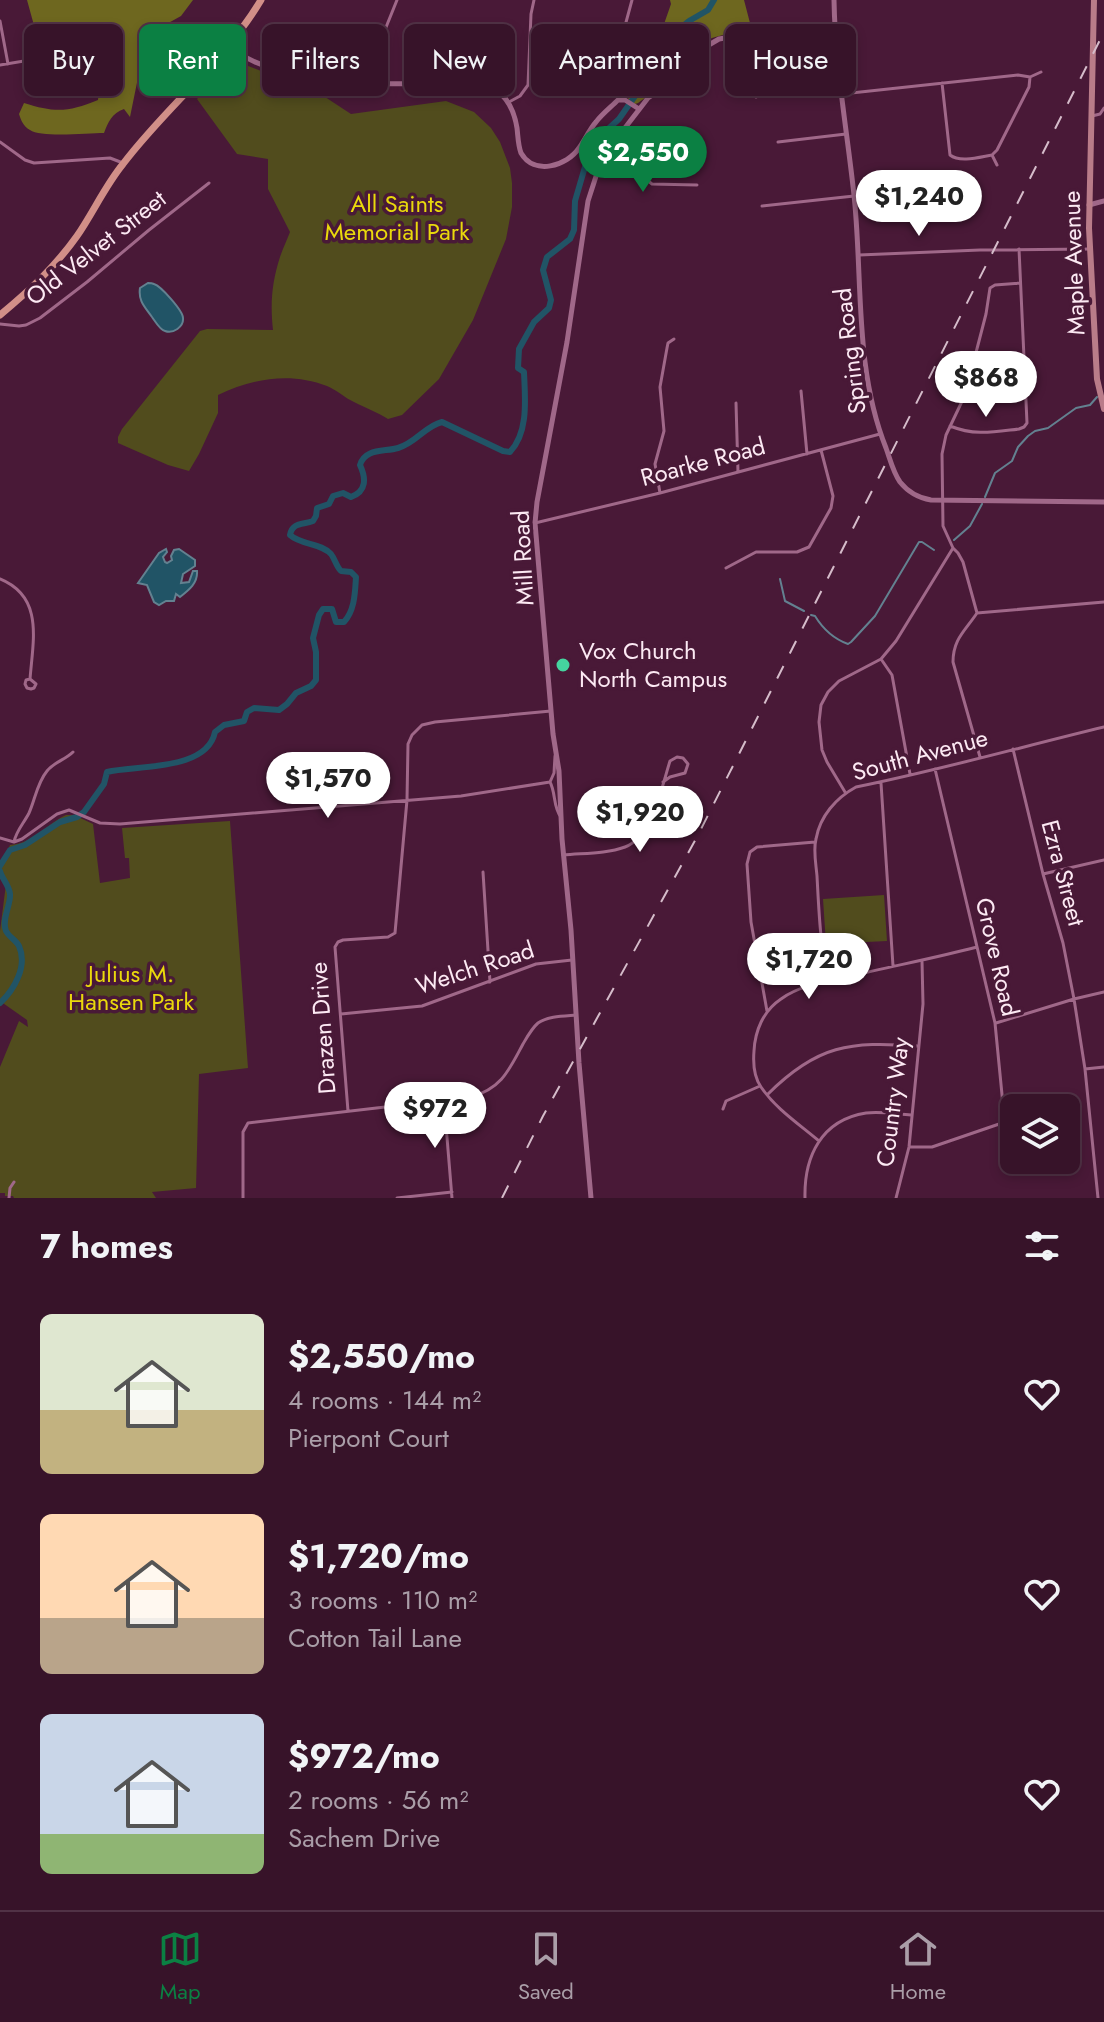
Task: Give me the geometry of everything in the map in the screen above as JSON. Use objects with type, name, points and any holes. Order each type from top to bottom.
[{"type":"main road","points":[[246,24],[261,0]]},
{"type":"main road","name":"Maple Avenue","points":[[1094,0],[1090,249],[1097,379],[1104,409]]},
{"type":"main road","points":[[0,315],[63,255],[123,163],[184,96]]},
{"type":"street","points":[[388,25],[397,0]]},
{"type":"street","points":[[509,102],[520,96],[528,85],[534,0]]},
{"type":"street","points":[[388,83],[475,82],[492,87],[509,102],[515,116],[522,155],[536,165],[551,166],[565,162],[572,157],[598,119],[620,99],[615,63],[632,0]]},
{"type":"street","name":"Spring Road","points":[[834,0],[835,24]]},
{"type":"street","points":[[0,21],[8,64]]},
{"type":"street","name":"Mill Road","points":[[591,1198],[559,771],[535,523],[537,502],[567,342],[588,201],[600,164],[633,106],[674,81],[707,46],[725,38]]},
{"type":"street","points":[[65,56],[71,62],[71,69],[64,75],[58,74],[52,67],[52,60],[65,56]]},
{"type":"street","points":[[0,65],[24,61]]},
{"type":"street","points":[[856,92],[1018,75],[1030,77],[1041,72]]},
{"type":"street","points":[[942,83],[950,155],[960,159],[992,155],[997,150],[1029,87],[1030,77]]},
{"type":"street","name":"Spring Road","points":[[842,96],[859,255],[863,345],[880,434],[898,478],[910,492],[925,499],[1104,502]]},
{"type":"street","points":[[620,99],[633,106]]},
{"type":"street","points":[[1092,116],[1100,114],[1104,108]]},
{"type":"street","points":[[778,142],[846,134]]},
{"type":"street","points":[[0,142],[34,163],[110,158],[123,163]]},
{"type":"street","points":[[611,146],[634,164],[652,184],[697,185]]},
{"type":"street","points":[[992,155],[997,165]]},
{"type":"street","name":"Old Velvet Street","points":[[0,324],[19,326],[40,318],[209,183]]},
{"type":"street","points":[[762,206],[854,196]]},
{"type":"street","points":[[1089,205],[1104,201]]},
{"type":"street","points":[[950,426],[976,433],[1026,426],[1019,249]]},
{"type":"street","points":[[859,255],[1090,249]]},
{"type":"street","points":[[977,613],[963,562],[943,526],[943,446],[965,395],[991,286],[1020,283]]},
{"type":"street","points":[[660,493],[655,464],[664,431],[660,387],[668,343],[674,339]]},
{"type":"street","points":[[801,391],[807,454]]},
{"type":"street","points":[[736,403],[738,472]]},
{"type":"street","name":"Roarke Road","points":[[535,523],[880,434]]},
{"type":"street","points":[[726,568],[756,552],[797,552],[809,547],[831,508],[833,496],[821,450]]},
{"type":"street","points":[[845,793],[822,750],[821,705],[839,681],[881,659],[896,641],[953,548]]},
{"type":"street","points":[[0,579],[17,588],[30,609],[33,619],[30,679]]},
{"type":"street","points":[[981,758],[953,662],[956,640],[977,613],[1104,602]]},
{"type":"street","points":[[881,659],[892,675],[910,774]]},
{"type":"street","points":[[407,800],[408,744],[422,725],[551,711]]},
{"type":"street","name":"South Avenue","points":[[829,981],[822,949],[815,842],[829,809],[845,793],[856,787],[1104,727]]},
{"type":"street","name":"Ezra Street","points":[[1013,749],[1063,943],[1074,999],[1085,1069],[1098,1198]]},
{"type":"street","points":[[14,842],[42,777],[48,768],[73,752]]},
{"type":"street","points":[[556,752],[550,782],[557,813],[561,817]]},
{"type":"street","points":[[563,855],[616,850],[635,842],[648,825],[670,761],[677,757],[686,761],[685,773],[663,782]]},
{"type":"street","name":"Grove Road","points":[[935,769],[995,1023],[1002,1094]]},
{"type":"street","points":[[0,838],[14,842],[22,839],[57,814],[69,810],[100,823],[120,824],[478,794],[550,782]]},
{"type":"street","points":[[881,782],[893,966]]},
{"type":"street","name":"Drazen Drive","points":[[348,1111],[335,947],[343,940],[388,937],[395,933],[407,800]]},
{"type":"street","points":[[767,1011],[751,922],[747,864],[750,852],[763,845],[815,842]]},
{"type":"street","points":[[1043,874],[1104,860]]},
{"type":"street","points":[[483,872],[490,982]]},
{"type":"street","points":[[819,1141],[776,1105],[760,1086],[755,1074],[755,1035],[767,1011],[794,991],[977,947]]},
{"type":"street","name":"Welch Road","points":[[341,1014],[422,1006],[536,964],[572,960]]},
{"type":"street","name":"Country Way","points":[[896,1198],[909,1147],[923,1004],[922,961]]},
{"type":"street","points":[[995,1023],[1104,992]]},
{"type":"street","points":[[243,1198],[243,1132],[246,1124],[444,1101],[484,1093],[507,1073],[538,1023],[553,1017],[576,1015]]},
{"type":"street","points":[[768,1094],[798,1067],[840,1048],[878,1043],[917,1046]]},
{"type":"street","points":[[1085,1069],[1104,1067]]},
{"type":"street","points":[[723,1109],[726,1101],[760,1086]]},
{"type":"street","points":[[444,1101],[452,1198]]},
{"type":"street","points":[[805,1198],[806,1171],[813,1151],[834,1127],[860,1114],[911,1115]]},
{"type":"street","points":[[909,1147],[932,1147],[1000,1124]]},
{"type":"street","points":[[9,1198],[14,1182]]},
{"type":"street","points":[[397,1198],[452,1192]]},
{"type":"green space","name":"All Saints Memorial Park","points":[[246,65],[262,71],[262,96],[324,96],[351,114],[446,101],[474,112],[491,128],[510,168],[512,207],[506,239],[473,320],[439,379],[402,415],[388,419],[331,388],[313,382],[272,379],[245,384],[218,395],[218,413],[189,471],[118,443],[122,429],[200,331],[273,330],[273,284],[290,232],[268,189],[268,159],[237,154],[197,99],[200,96],[246,96]]},
{"type":"green space","name":"Julius M. Hansen Park","points":[[66,815],[74,815],[93,824],[100,883],[130,878],[122,828],[230,821],[248,1068],[199,1074],[196,1188],[152,1192],[156,1198],[14,1198],[0,1193],[0,1067],[19,1021],[28,1027],[27,1020],[0,1001],[0,931],[6,884],[0,869],[10,845],[32,837]]},
{"type":"green space","points":[[884,895],[887,941],[826,944],[823,899]]},
{"type":"shaded area","points":[[27,0],[193,0],[181,16],[167,24],[139,24],[139,73],[130,117],[124,109],[116,113],[104,133],[44,134],[28,128],[19,114],[24,103],[62,110],[98,100],[98,96],[123,96],[123,24],[34,24]]},
{"type":"shaded area","points":[[670,0],[744,0],[750,24],[725,24],[725,34],[709,40],[709,24],[664,24]]},
{"type":"shaded area","points":[[625,96],[648,96],[638,103]]},
{"type":"water","points":[[148,283],[161,289],[179,310],[183,321],[177,329],[171,332],[163,330],[145,307],[140,288]]},
{"type":"water","points":[[166,549],[163,557],[167,563],[172,560],[174,550],[179,549],[195,560],[195,566],[183,574],[181,583],[189,582],[193,571],[197,571],[197,575],[192,586],[180,597],[176,594],[174,601],[159,605],[154,602],[147,585],[138,583],[159,553]]},
{"type":"waterway","points":[[0,866],[10,850],[25,845],[60,822],[84,812],[104,784],[107,772],[185,760],[199,754],[224,725],[244,721],[247,712],[254,708],[279,710],[296,693],[311,686],[316,680],[313,638],[319,615],[323,609],[332,609],[336,622],[344,622],[355,595],[356,577],[351,572],[341,571],[327,550],[290,535],[296,526],[313,521],[317,508],[329,504],[333,496],[343,493],[351,497],[360,491],[364,479],[360,465],[366,456],[404,446],[442,422],[510,452],[520,435],[524,414],[524,372],[518,368],[519,349],[534,322],[549,308],[551,300],[543,270],[547,257],[570,239],[574,230],[575,201],[596,140],[619,119],[649,76],[672,56],[678,30],[708,10],[714,0]]},
{"type":"waterway","points":[[985,497],[995,473],[1012,461],[1018,447],[1028,436],[1048,428],[1076,408],[1090,405],[1097,397]]},
{"type":"waterway","points":[[954,540],[970,526],[982,504]]},
{"type":"waterway","points":[[811,615],[848,644],[875,616],[919,542],[934,550]]},
{"type":"waterway","points":[[780,579],[785,601],[804,611]]},
{"type":"waterway","points":[[0,871],[10,894],[5,927],[19,946],[22,962],[15,985],[0,1003]]},
{"type":"railway","points":[[502,1198],[543,1116],[697,837],[1104,32]]},
{"type":"place","name":"Vox Church North Campus","points":[[563,665]]}]
